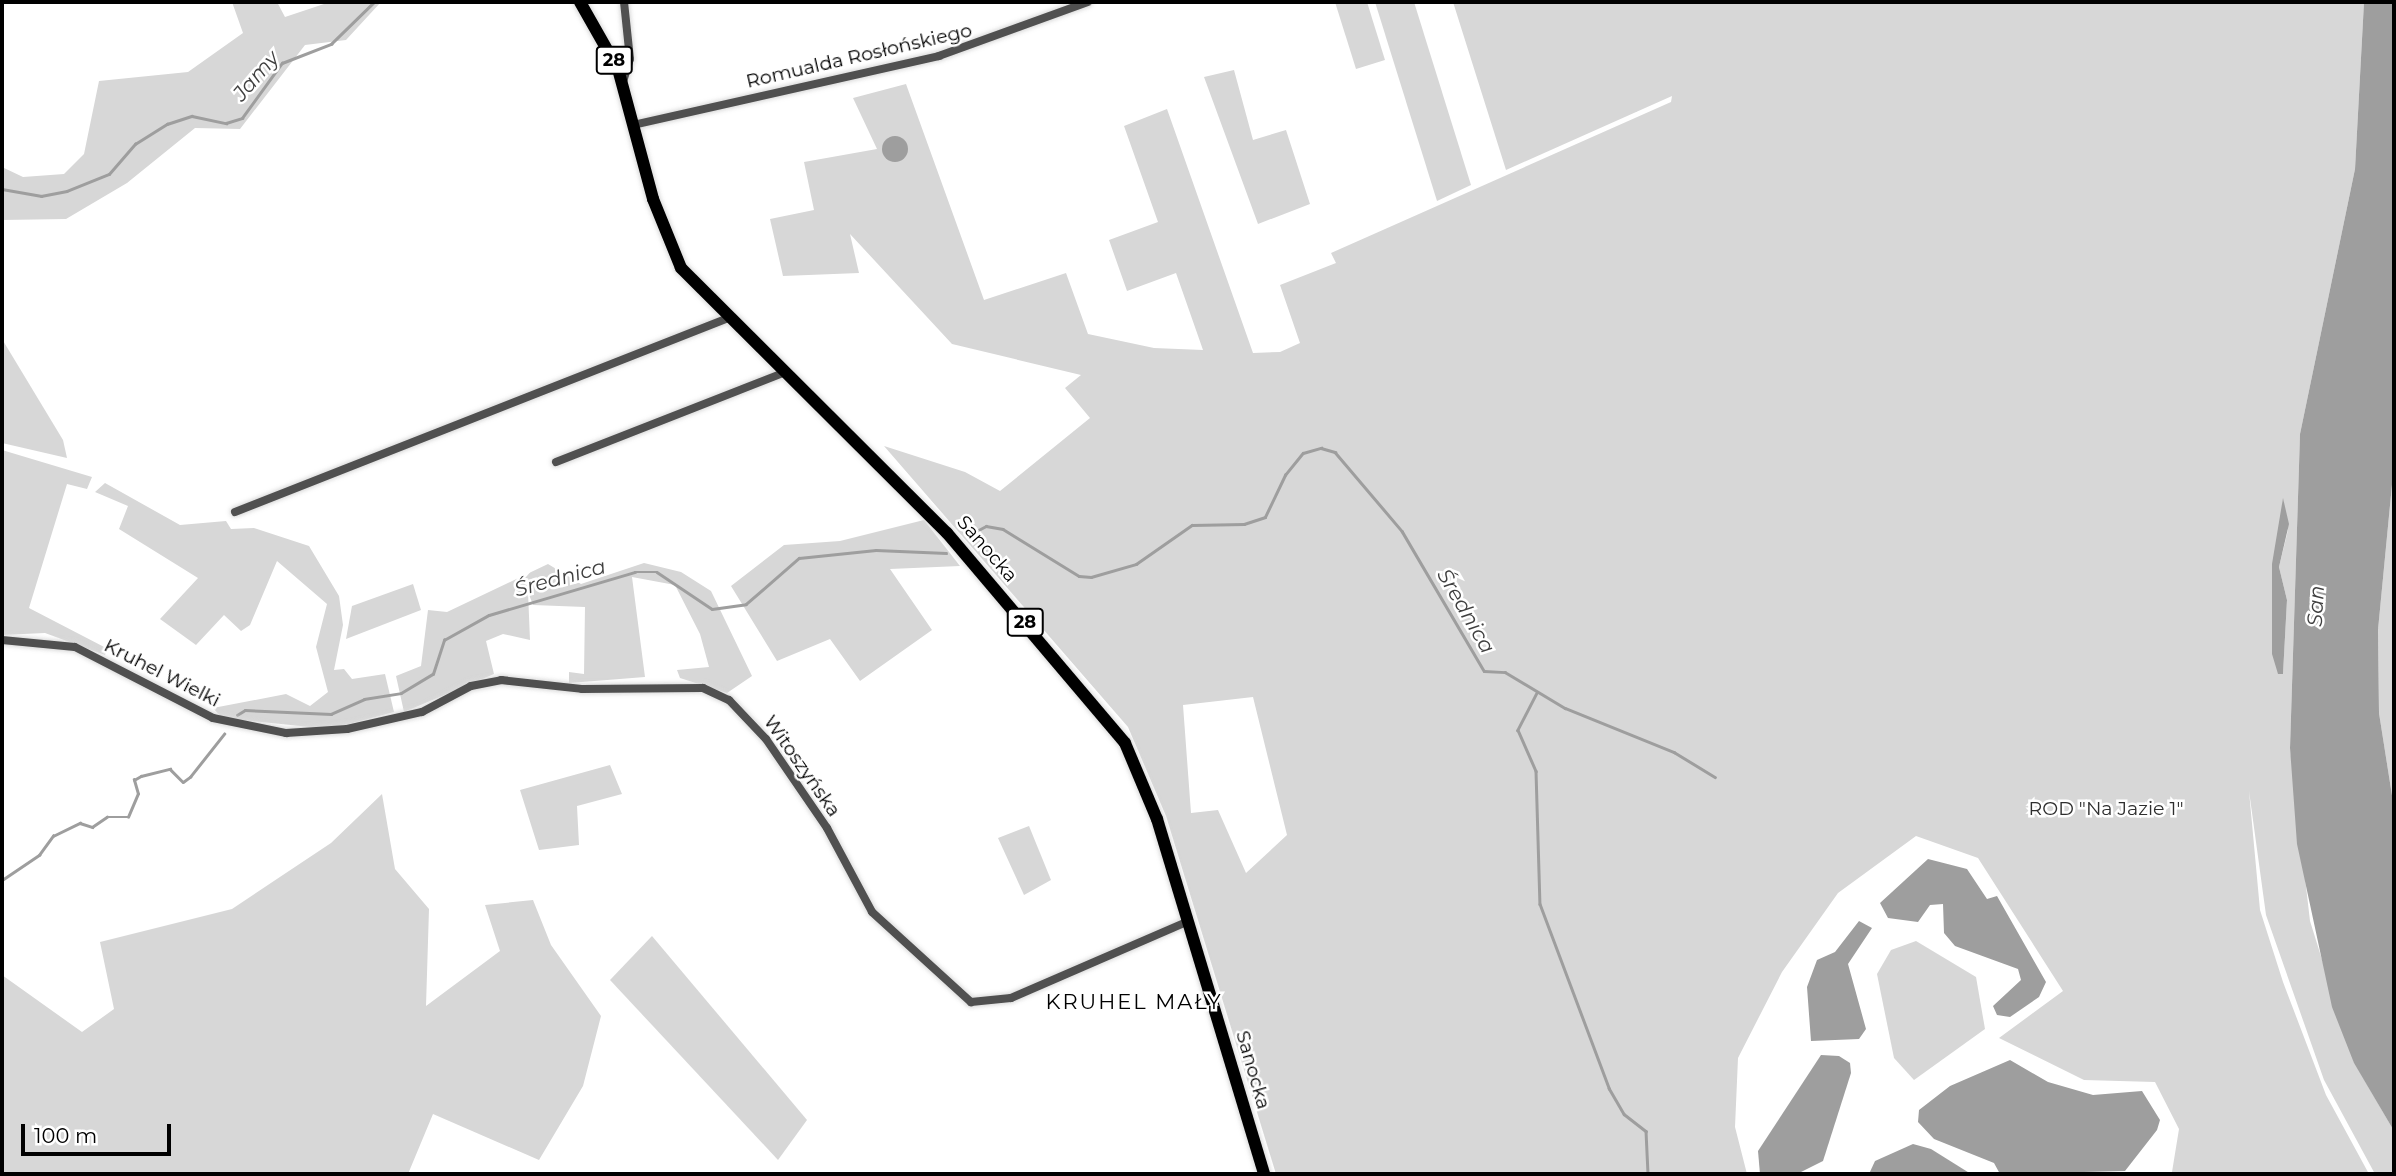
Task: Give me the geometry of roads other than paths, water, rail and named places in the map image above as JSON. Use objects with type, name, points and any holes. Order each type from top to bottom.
[{"type":"main road","name":"28","points":[[580,2],[622,85],[633,125]]},
{"type":"main road","name":"Sanocka","points":[[633,125],[657,212],[681,268],[726,319],[786,372],[947,533],[1116,729],[1148,794],[1189,921],[1264,1174]]},
{"type":"street","points":[[622,85],[630,58],[624,2]]},
{"type":"street","name":"Romualda Rosłońskiego","points":[[633,125],[939,56],[1088,2]]},
{"type":"street","points":[[235,512],[726,319]]},
{"type":"street","points":[[556,462],[786,372]]},
{"type":"street","name":"Kruhel Wielki","points":[[2,640],[75,647],[213,718],[254,729],[309,733]]},
{"type":"street","name":"Witoszyńska","points":[[309,733],[422,712],[471,686],[501,680],[582,689],[699,687],[729,700],[752,721],[821,819],[872,912],[971,1002],[1012,998],[1189,921]]},
{"type":"water","name":"San","points":[[2364,2],[2394,2],[2394,464],[2378,630],[2379,713],[2394,808],[2394,1131],[2354,1063],[2332,1007],[2297,844],[2290,748],[2300,434],[2355,169]]},
{"type":"water","points":[[895,136],[904,140],[908,149],[904,158],[895,162],[886,158],[882,149],[886,140]]},
{"type":"water","points":[[2283,498],[2289,524],[2279,567],[2287,600],[2283,674],[2278,674],[2272,654],[2272,564]]},
{"type":"water","points":[[1928,859],[1967,869],[1987,899],[1997,896],[2046,982],[2039,997],[2010,1017],[1997,1015],[1993,1006],[2021,980],[2018,969],[1955,946],[1944,933],[1943,904],[1930,905],[1918,922],[1888,918],[1880,903]]},
{"type":"water","points":[[1859,921],[1872,928],[1848,964],[1866,1029],[1859,1039],[1811,1041],[1807,987],[1817,960],[1835,952]]},
{"type":"water","points":[[1821,1055],[1839,1056],[1850,1063],[1851,1073],[1823,1161],[1797,1174],[1760,1174],[1758,1151]]},
{"type":"water","points":[[2010,1060],[2048,1082],[2093,1095],[2142,1091],[2160,1120],[2157,1130],[2125,1171],[2000,1174],[1994,1163],[1934,1139],[1918,1122],[1919,1110],[1950,1086]]},
{"type":"water","points":[[1913,1144],[1931,1149],[1971,1174],[1869,1174],[1875,1161]]},
{"type":"waterway","name":"Jamy","points":[[2,189],[41,196],[67,191],[109,174],[135,144],[167,124],[192,116],[226,123],[242,118],[282,63],[331,44],[374,2]]},
{"type":"waterway","name":"Średnica","points":[[971,534],[986,526],[1003,529],[1079,576],[1091,577],[1136,564],[1192,525],[1244,524],[1265,517],[1285,475],[1303,453],[1321,448],[1335,452],[1402,531],[1484,671],[1505,672],[1565,708],[1674,752],[1715,777]]},
{"type":"waterway","name":"Średnica","points":[[237,715],[245,710],[331,714],[364,699],[401,693],[433,674],[444,640],[489,615],[635,572],[657,572],[712,609],[746,604],[799,558],[876,550],[946,553]]},
{"type":"waterway","name":"Średnica","points":[[1537,693],[1518,730],[1536,771],[1540,904],[1609,1088],[1624,1114],[1646,1131],[1648,1174]]},
{"type":"waterway","name":"Średnica","points":[[2,880],[39,855],[53,836],[80,823],[92,827],[107,817],[128,817],[138,794],[134,780],[141,776],[170,769],[183,782],[224,734]]},
{"type":"district","name":"KRUHEL MAŁY","points":[[1134,1002]]},
{"type":"park label","name":"ROD \"Na Jazie 1\"","points":[[2106,809]]}]
